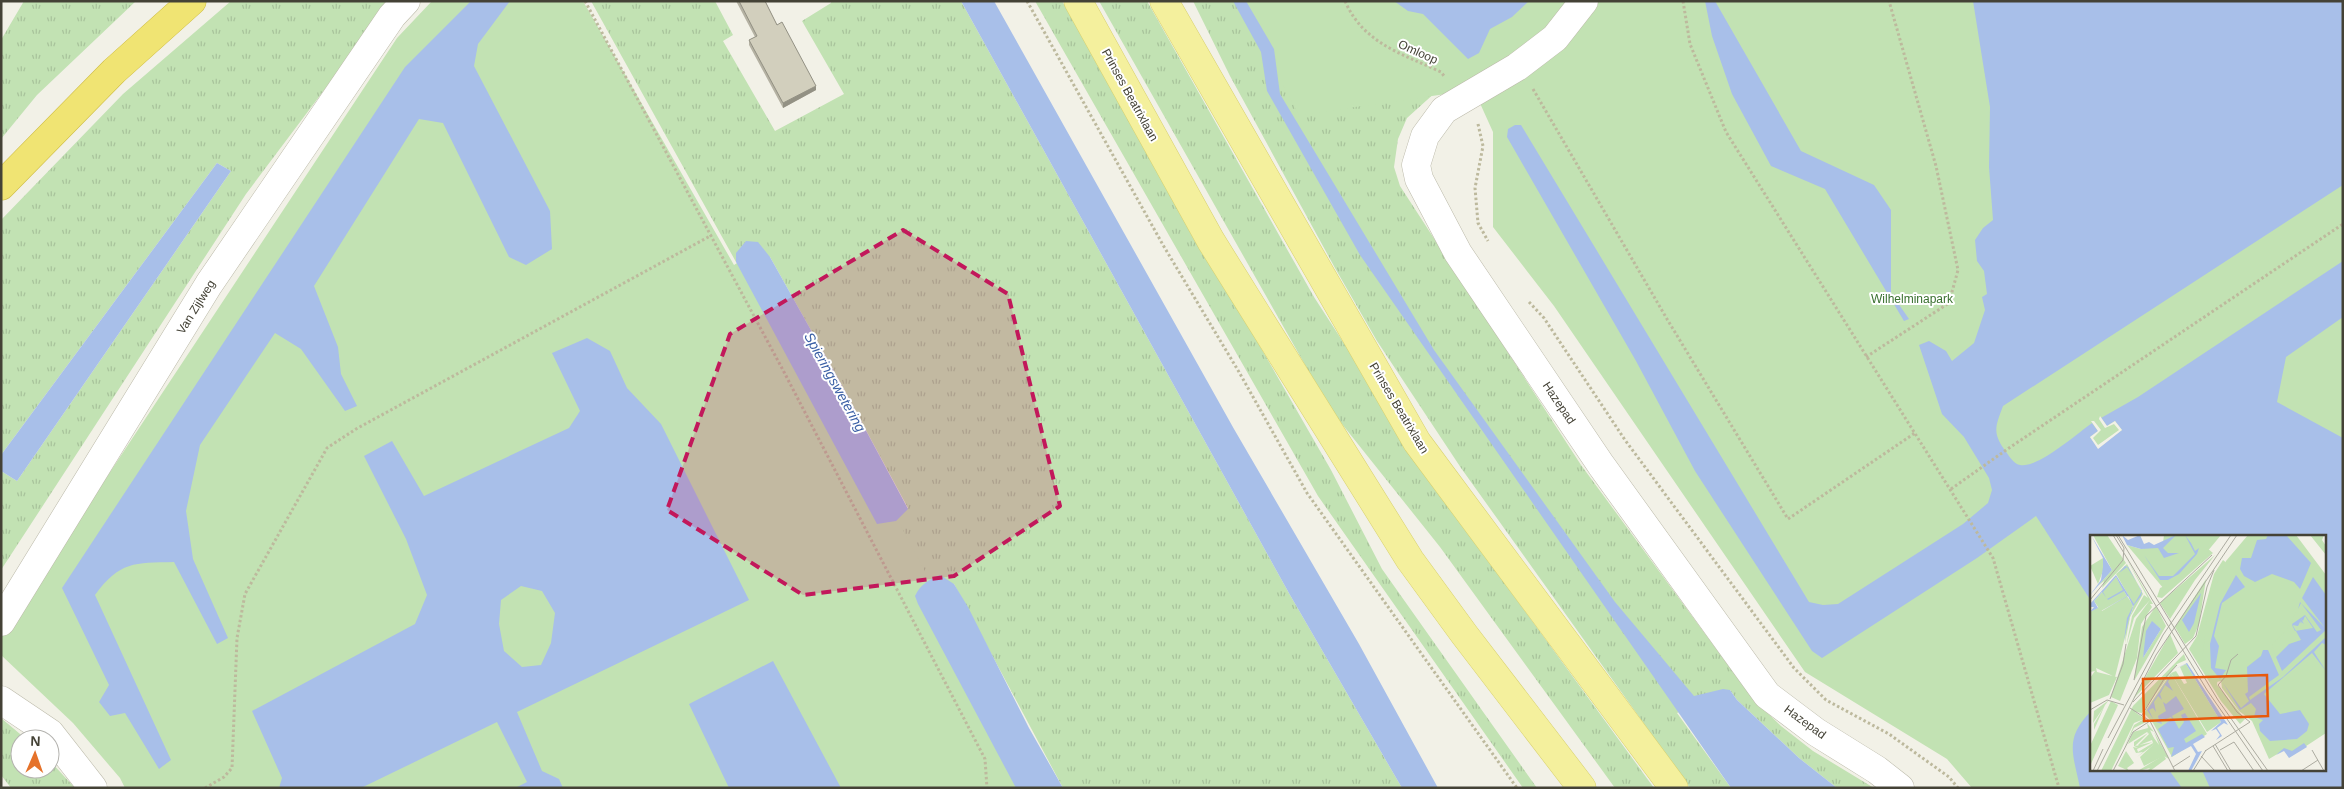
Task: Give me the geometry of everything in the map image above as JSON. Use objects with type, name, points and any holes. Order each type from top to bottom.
[{"type":"highway","points":[[1,186],[114,71],[192,1]]},
{"type":"main road","name":"Prinses Beatrixlaan","points":[[1078,1],[1211,241],[1405,552],[1464,634],[1582,788]]},
{"type":"main road","name":"Prinses Beatrixlaan","points":[[1164,1],[1417,442],[1674,788]]},
{"type":"street","name":"Van Zijlweg","points":[[1,622],[209,284],[392,16],[406,1]]},
{"type":"street","name":"Hazepad","points":[[1584,1],[1555,38],[1517,66],[1444,110],[1424,136],[1416,165],[1419,179],[1458,253],[1601,465],[1767,695],[1816,732],[1877,770],[1900,788]]},
{"type":"street","points":[[1,700],[50,733],[93,788]]},
{"type":"path","points":[[585,1],[712,235],[985,760],[987,788]]},
{"type":"path","points":[[1027,1],[1163,246],[1239,372],[1307,493],[1517,788]]},
{"type":"path","name":"Omloop","points":[[1345,1],[1352,18],[1381,45],[1441,72],[1478,124],[1483,146],[1475,188],[1478,223],[1492,248]]},
{"type":"path","points":[[1683,1],[1690,44],[1726,132],[1993,558],[2059,788]]},
{"type":"path","points":[[1866,357],[1949,303],[1958,270],[1936,166],[1888,1]]},
{"type":"path","points":[[1533,88],[1667,319],[1788,519],[1915,433]]},
{"type":"path","points":[[1951,489],[2343,224]]},
{"type":"path","points":[[205,788],[224,777],[232,768],[237,638],[245,594],[327,448],[356,428],[712,235]]},
{"type":"path","points":[[1524,296],[1544,318],[1625,440],[1794,668],[1826,700],[1889,734],[1949,777],[1958,788]]},
{"type":"highlighted area","points":[[903,230],[1008,294],[1060,506],[954,576],[803,595],[667,510],[730,334]]},
{"type":"green space","points":[[24,1],[136,1],[37,95],[1,139],[1,40]]},
{"type":"green space","points":[[231,1],[391,1],[246,194],[1,570],[1,471],[17,481],[231,171],[217,163],[1,455],[1,220],[123,94]]},
{"type":"green space","points":[[432,1],[583,1],[734,265],[754,252],[1041,788],[125,788],[120,778],[73,723],[1,655],[1,637],[397,38]]},
{"type":"green space","points":[[591,1],[715,1],[733,35],[723,41],[775,131],[844,94],[802,21],[831,3],[831,1],[961,1],[1290,595],[1402,788],[1063,788],[954,584],[927,580],[877,524],[908,508],[840,382],[770,257],[736,253],[736,262]]},
{"type":"green space","points":[[1035,1],[1062,1],[1331,470],[1382,569],[1537,788],[1523,788],[1318,496]]},
{"type":"green space","points":[[1099,1],[1147,1],[1314,297],[1457,518],[1654,788],[1615,788],[1440,547],[1330,409]]},
{"type":"green space","points":[[1193,1],[1266,1],[1437,91],[1407,118],[1398,139],[1394,167],[1400,186],[1581,465],[1753,699],[1781,726],[1813,751],[1874,788],[1837,788],[1799,758],[1737,700],[1730,690],[1677,713],[1731,788],[1690,788],[1461,468],[1377,341],[1230,76]]},
{"type":"green space","name":"Wilhelminapark","points":[[1238,1],[2343,1],[2343,788],[1972,788],[1947,759],[1805,672],[1554,306],[1493,227],[1493,132],[1474,90],[1299,115]]},
{"type":"green space","points":[[1,718],[14,729],[10,729],[10,779],[60,779],[60,772],[75,788],[11,788],[1,775]]},
{"type":"water","points":[[471,1],[510,1],[478,44],[474,66],[550,211],[552,249],[526,265],[509,257],[443,123],[419,119],[314,286],[338,347],[341,374],[357,406],[345,411],[301,349],[275,333],[200,445],[186,511],[193,559],[228,638],[217,644],[174,562],[129,566],[112,576],[95,595],[171,760],[159,769],[125,713],[110,716],[99,702],[109,685],[62,588],[405,67]]},
{"type":"water","points":[[961,1],[994,1],[1234,429],[1359,644],[1438,788],[1402,788],[1290,595]]},
{"type":"water","points":[[1233,1],[1246,1],[1274,49],[1280,94],[1434,350],[1615,602],[1694,696],[1723,689],[1730,690],[1737,700],[1799,758],[1837,788],[1731,788],[1360,255],[1267,91],[1261,52]]},
{"type":"water","points":[[1394,1],[1529,1],[1512,17],[1490,29],[1479,53],[1468,59],[1423,14],[1408,11]]},
{"type":"water","points":[[1705,1],[1715,1],[1801,151],[1874,185],[1891,210],[1891,293],[1909,319],[1904,321],[1825,189],[1771,166],[1732,94],[1712,36]]},
{"type":"water","points":[[1973,1],[2343,1],[2343,185],[2003,406],[1996,428],[2000,443],[2013,461],[2020,465],[2036,462],[2047,456],[2092,423],[2098,431],[2090,437],[2098,448],[2122,430],[2115,421],[2107,426],[2101,418],[2138,397],[2343,261],[2343,317],[2286,357],[2277,402],[2343,438],[2343,788],[2210,788],[2203,772],[2326,772],[2326,535],[2090,535],[2090,599],[2036,516],[1977,558],[1822,658],[1812,651],[1695,471],[1636,361],[1507,137],[1508,129],[1515,125],[1521,125],[1809,602],[1823,605],[1838,604],[1963,524],[1988,503],[1992,490],[1989,478],[1964,437],[1942,414],[1919,345],[1929,341],[1946,351],[1952,361],[1974,343],[1985,310],[1982,297],[1987,294],[1984,271],[1977,261],[1975,240],[1983,228],[1993,220],[1989,167],[1990,107]]},
{"type":"water","points":[[217,163],[231,171],[17,481],[1,471],[1,455]]},
{"type":"water","name":"Spieringswetering","points":[[746,241],[758,242],[770,257],[840,382],[908,509],[896,521],[877,524],[736,262],[736,253]]},
{"type":"water","points":[[587,338],[610,351],[627,388],[661,424],[749,600],[517,712],[542,771],[559,779],[563,788],[515,788],[527,782],[497,722],[361,788],[279,788],[282,778],[252,711],[415,624],[427,595],[406,539],[364,456],[392,441],[424,496],[569,428],[580,411],[552,353]],"holes":[[[521,586],[542,591],[555,613],[551,643],[541,665],[522,667],[504,651],[499,624],[501,600]]]},
{"type":"water","points":[[940,575],[954,584],[968,607],[1029,728],[1063,788],[1016,788],[915,596],[925,583]]},
{"type":"water","points":[[773,661],[841,788],[729,788],[689,704]]},
{"type":"water","points":[[2090,712],[2090,772],[2170,772],[2182,788],[2080,788],[2073,756],[2073,747],[2074,738],[2082,721]]},
{"type":"pier","points":[[2100,416],[2107,426],[2115,421],[2122,430],[2098,449],[2090,437],[2098,431],[2091,421],[2094,421],[2101,430],[2093,438],[2098,445],[2119,430],[2114,424],[2105,428],[2099,419]]},
{"type":"building","points":[[739,1],[765,1],[777,25],[782,22],[816,86],[783,103],[749,40],[757,36]]}]
